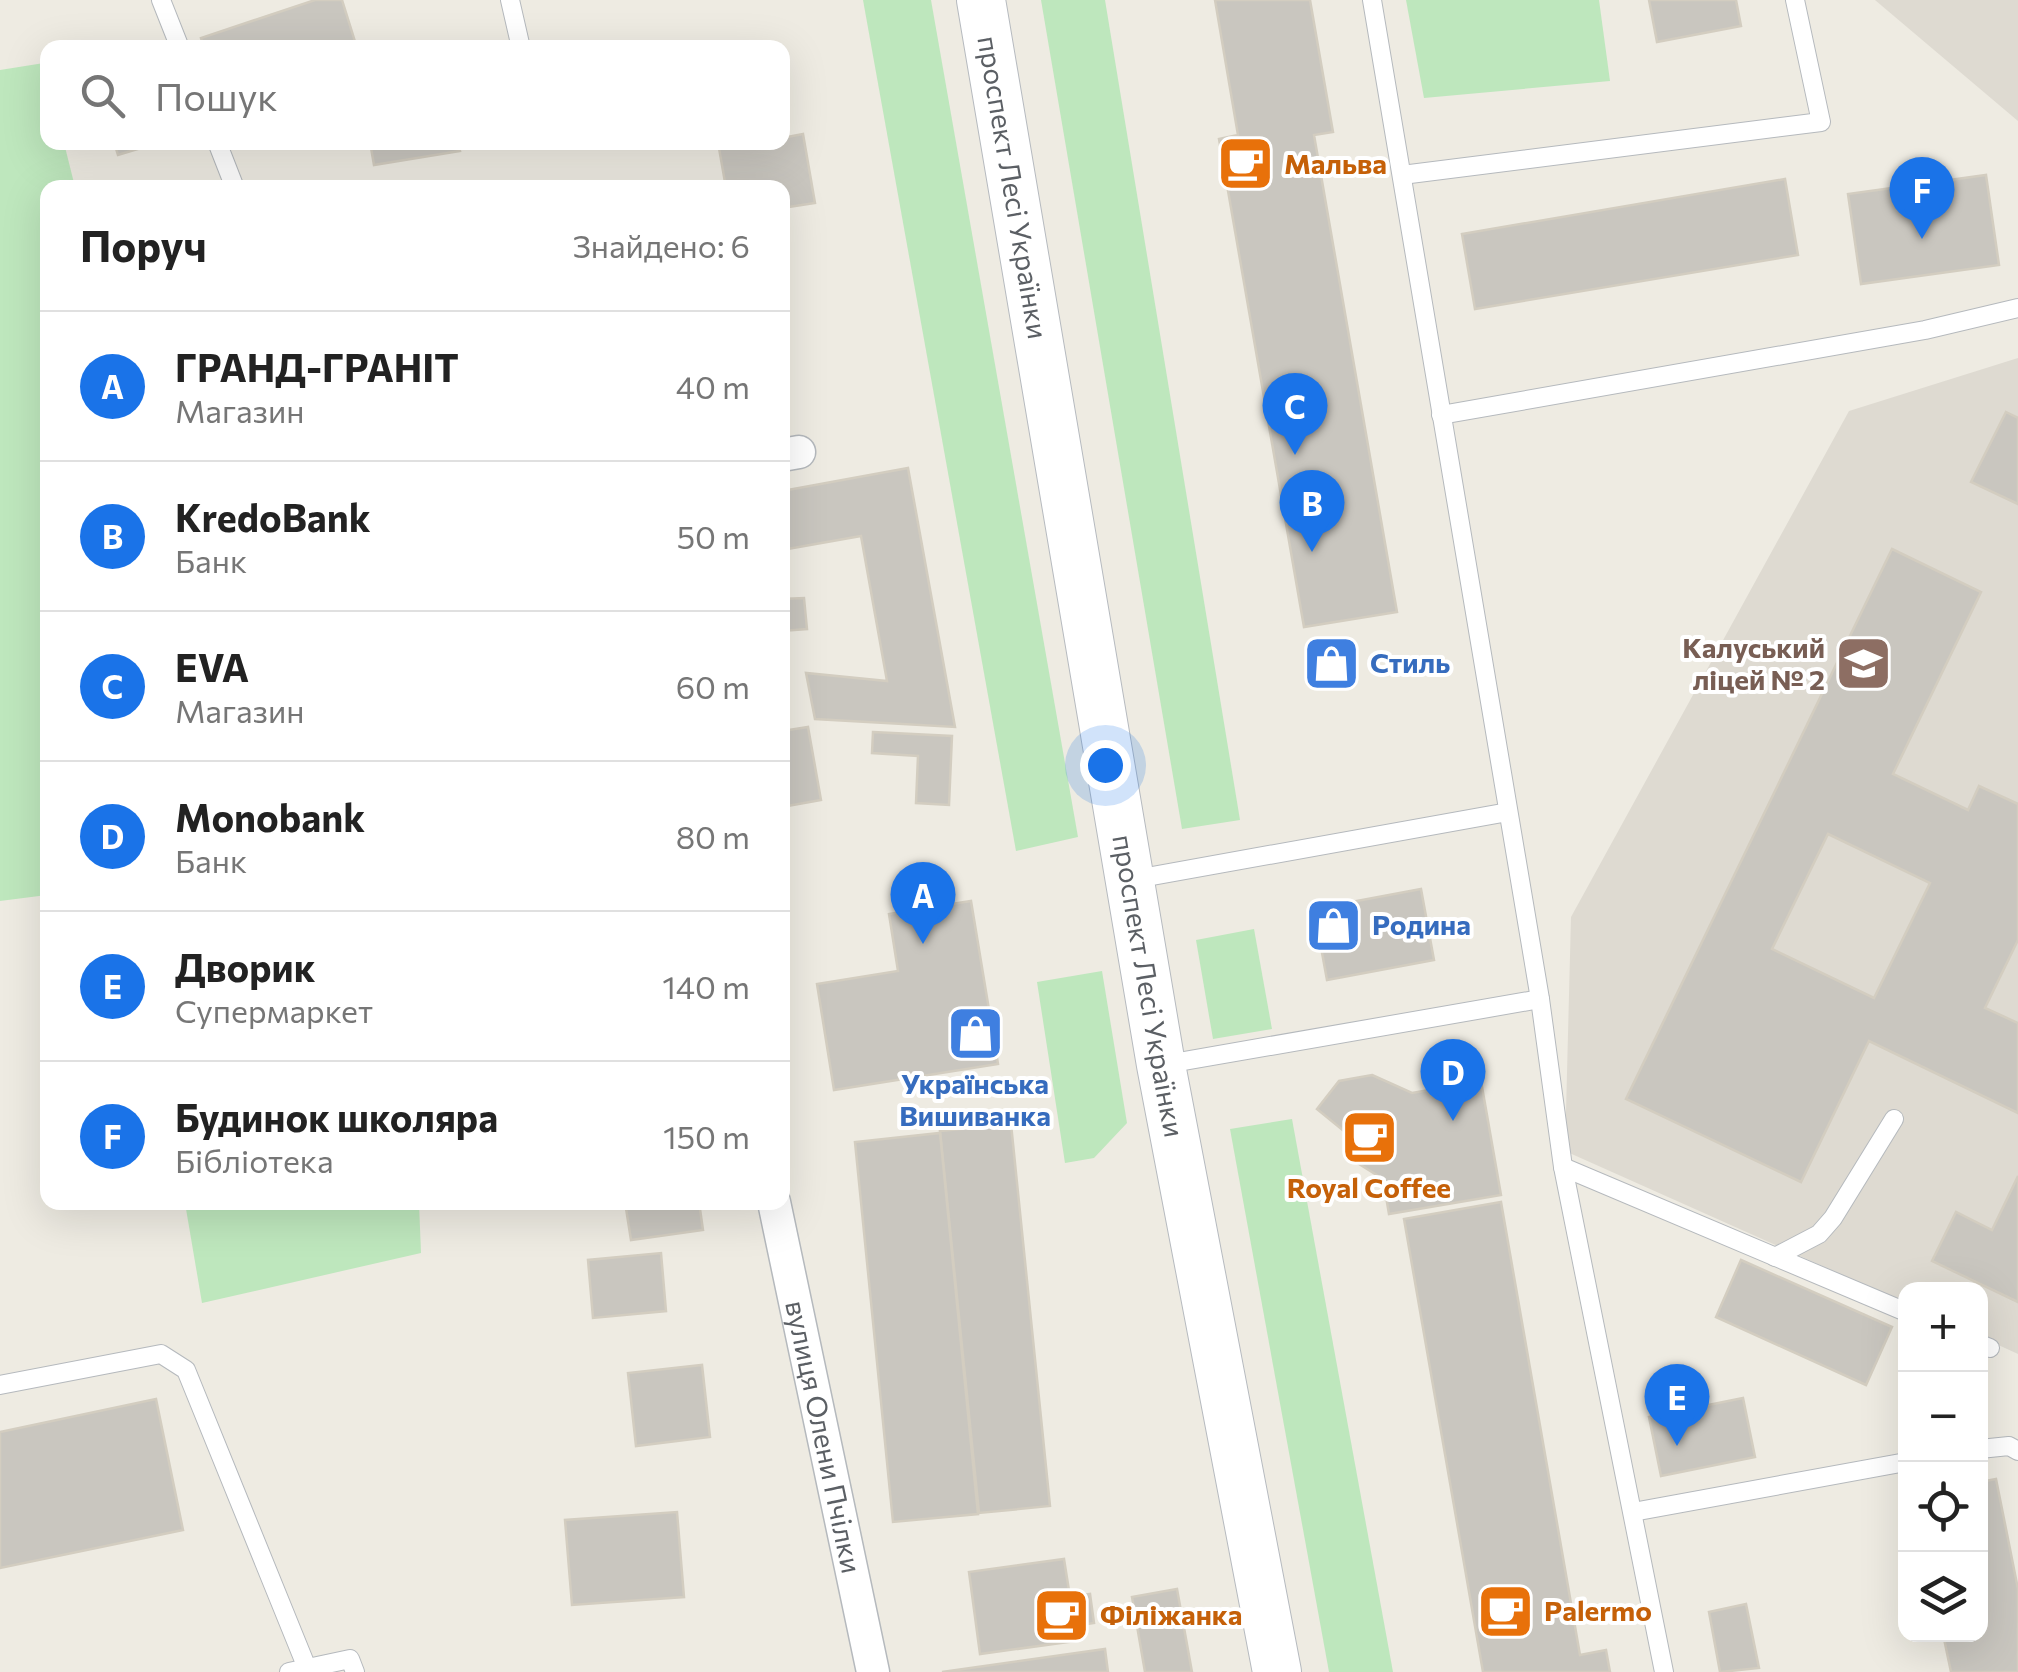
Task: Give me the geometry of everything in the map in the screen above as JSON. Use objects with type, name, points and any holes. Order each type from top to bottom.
[{"type":"main road","name":"проспект Лесі Українки","points":[[981,0],[1160,1065],[1277,1672]]},
{"type":"street","name":"вулиця Олени Пчілки","points":[[776,1210],[873,1672]]},
{"type":"lane","points":[[161,0],[177,40]]},
{"type":"lane","points":[[510,0],[519,40]]},
{"type":"lane","points":[[1372,0],[1540,999],[1563,1167],[1664,1672]]},
{"type":"lane","points":[[1402,175],[1821,122],[1795,0]]},
{"type":"lane","points":[[220,150],[232,180]]},
{"type":"lane","points":[[1442,415],[1924,330],[2018,308]]},
{"type":"lane","points":[[1130,880],[1508,812]]},
{"type":"lane","points":[[1160,1065],[1540,999]]},
{"type":"lane","points":[[1775,1257],[1819,1234],[1833,1218],[1894,1119]]},
{"type":"lane","points":[[1563,1167],[1898,1309]]},
{"type":"lane","points":[[0,1385],[160,1354],[186,1370],[298,1670],[350,1660],[354,1672]]},
{"type":"lane","points":[[1988,1447],[2008,1446],[2018,1451]]},
{"type":"lane","points":[[1633,1512],[1898,1463]]},
{"type":"shaded area","points":[[1875,0],[2018,0],[2018,121]]},
{"type":"shaded area","name":"Калуський ліцей № 2","points":[[2018,358],[2018,1354],[1988,1340],[1988,1282],[1898,1282],[1898,1300],[1565,1151],[1571,917],[1849,411]]},
{"type":"green space","points":[[863,0],[931,0],[1078,837],[1016,851]]},
{"type":"green space","points":[[1041,0],[1105,0],[1240,820],[1182,829]]},
{"type":"green space","points":[[1406,0],[1599,0],[1610,81],[1424,98]]},
{"type":"green space","points":[[40,64],[40,150],[66,150],[73,180],[40,180],[40,896],[0,901],[0,70]]},
{"type":"green space","points":[[1254,929],[1272,1029],[1213,1039],[1196,940]]},
{"type":"green space","points":[[1102,971],[1127,1123],[1094,1158],[1065,1163],[1037,982]]},
{"type":"green space","points":[[1292,1119],[1393,1672],[1329,1672],[1230,1129]]},
{"type":"green space","points":[[186,1210],[419,1210],[421,1253],[202,1303]]},
{"type":"building","points":[[315,0],[342,0],[354,40],[202,40]]},
{"type":"building","points":[[1215,0],[1310,0],[1333,132],[1314,135],[1397,612],[1304,627],[1219,139],[1238,135]]},
{"type":"building","points":[[1649,0],[1736,0],[1741,26],[1657,42]]},
{"type":"building","points":[[803,134],[815,203],[790,207],[790,180],[725,180],[719,150],[790,150],[790,136]]},
{"type":"building","points":[[371,150],[460,151],[374,165]]},
{"type":"building","points":[[1986,175],[1999,265],[1861,284],[1848,194]]},
{"type":"building","points":[[1785,179],[1798,255],[1475,309],[1462,234]]},
{"type":"building","points":[[2006,412],[2018,418],[2018,504],[1971,482]]},
{"type":"building","points":[[908,468],[955,727],[815,719],[806,673],[887,681],[861,536],[790,549],[790,490]]},
{"type":"building","points":[[1892,549],[1981,592],[1893,774],[1968,810],[1979,786],[2018,804],[2018,940],[1985,1008],[2018,1023],[2018,1113],[1869,1041],[1801,1182],[1626,1099]],"holes":[[[1828,834],[1930,883],[1874,998],[1772,949]]]},
{"type":"building","points":[[804,598],[807,629],[790,630],[790,599]]},
{"type":"building","points":[[808,727],[821,800],[790,806],[790,730]]},
{"type":"building","points":[[873,732],[952,736],[949,805],[916,803],[918,756],[872,753]]},
{"type":"building","points":[[1421,889],[1434,960],[1327,980],[1314,909]]},
{"type":"building","points":[[971,901],[998,1064],[834,1090],[817,984],[898,971],[889,914]]},
{"type":"building","points":[[1372,1075],[1412,1093],[1481,1081],[1501,1195],[1389,1214],[1383,1179],[1356,1162],[1355,1140],[1317,1109],[1339,1081]]},
{"type":"building","points":[[1011,1124],[1050,1506],[979,1513],[940,1131]]},
{"type":"building","points":[[940,1133],[978,1514],[893,1522],[855,1142]]},
{"type":"building","points":[[2018,1176],[2018,1302],[1988,1288],[1988,1282],[1976,1282],[1932,1261],[1956,1212],[1992,1230]]},
{"type":"building","points":[[1501,1202],[1580,1655],[1606,1650],[1610,1672],[1483,1672],[1404,1219]]},
{"type":"building","points":[[626,1210],[700,1210],[703,1230],[631,1240]]},
{"type":"building","points":[[661,1253],[666,1311],[593,1318],[588,1260]]},
{"type":"building","points":[[1741,1260],[1892,1327],[1866,1385],[1716,1317]]},
{"type":"building","points":[[702,1365],[710,1437],[636,1446],[628,1373]]},
{"type":"building","points":[[1743,1398],[1755,1457],[1661,1476],[1649,1417]]},
{"type":"building","points":[[156,1399],[183,1530],[0,1568],[0,1432]]},
{"type":"building","points":[[1996,1479],[2018,1589],[2018,1672],[1951,1672],[1945,1642],[1988,1642],[1988,1480]]},
{"type":"building","points":[[677,1512],[684,1597],[572,1605],[565,1520]]},
{"type":"building","points":[[1064,1559],[1070,1597],[1090,1594],[1094,1623],[1074,1626],[1076,1641],[980,1654],[969,1572]]},
{"type":"building","points":[[1177,1589],[1192,1672],[1145,1672],[1132,1597]]},
{"type":"building","points":[[1746,1604],[1759,1668],[1720,1672],[1709,1612]]},
{"type":"building","points":[[1105,1649],[1108,1672],[942,1672]]},
{"type":"place","name":"Мальва","points":[[1245,164]]},
{"type":"place","name":"Будинок школяра","points":[[1922,239]]},
{"type":"place","name":"ЕVA","points":[[1295,455]]},
{"type":"place","name":"KredoBank","points":[[1312,552]]},
{"type":"place","name":"Стиль","points":[[1331,663]]},
{"type":"place","name":"Калуський ліцей № 2","points":[[1864,664]]},
{"type":"place","name":"Родина","points":[[1333,925]]},
{"type":"place","name":"ГРАНД-ГРАНІТ","points":[[923,944]]},
{"type":"place","name":"Українська Вишиванка","points":[[975,1033]]},
{"type":"place","name":"Monobank","points":[[1453,1121]]},
{"type":"place","name":"Royal Coffee","points":[[1369,1137]]},
{"type":"place","name":"Дворик","points":[[1677,1446]]},
{"type":"place","name":"Palermo","points":[[1505,1611]]},
{"type":"place","name":"Філіжанка","points":[[1061,1615]]}]
